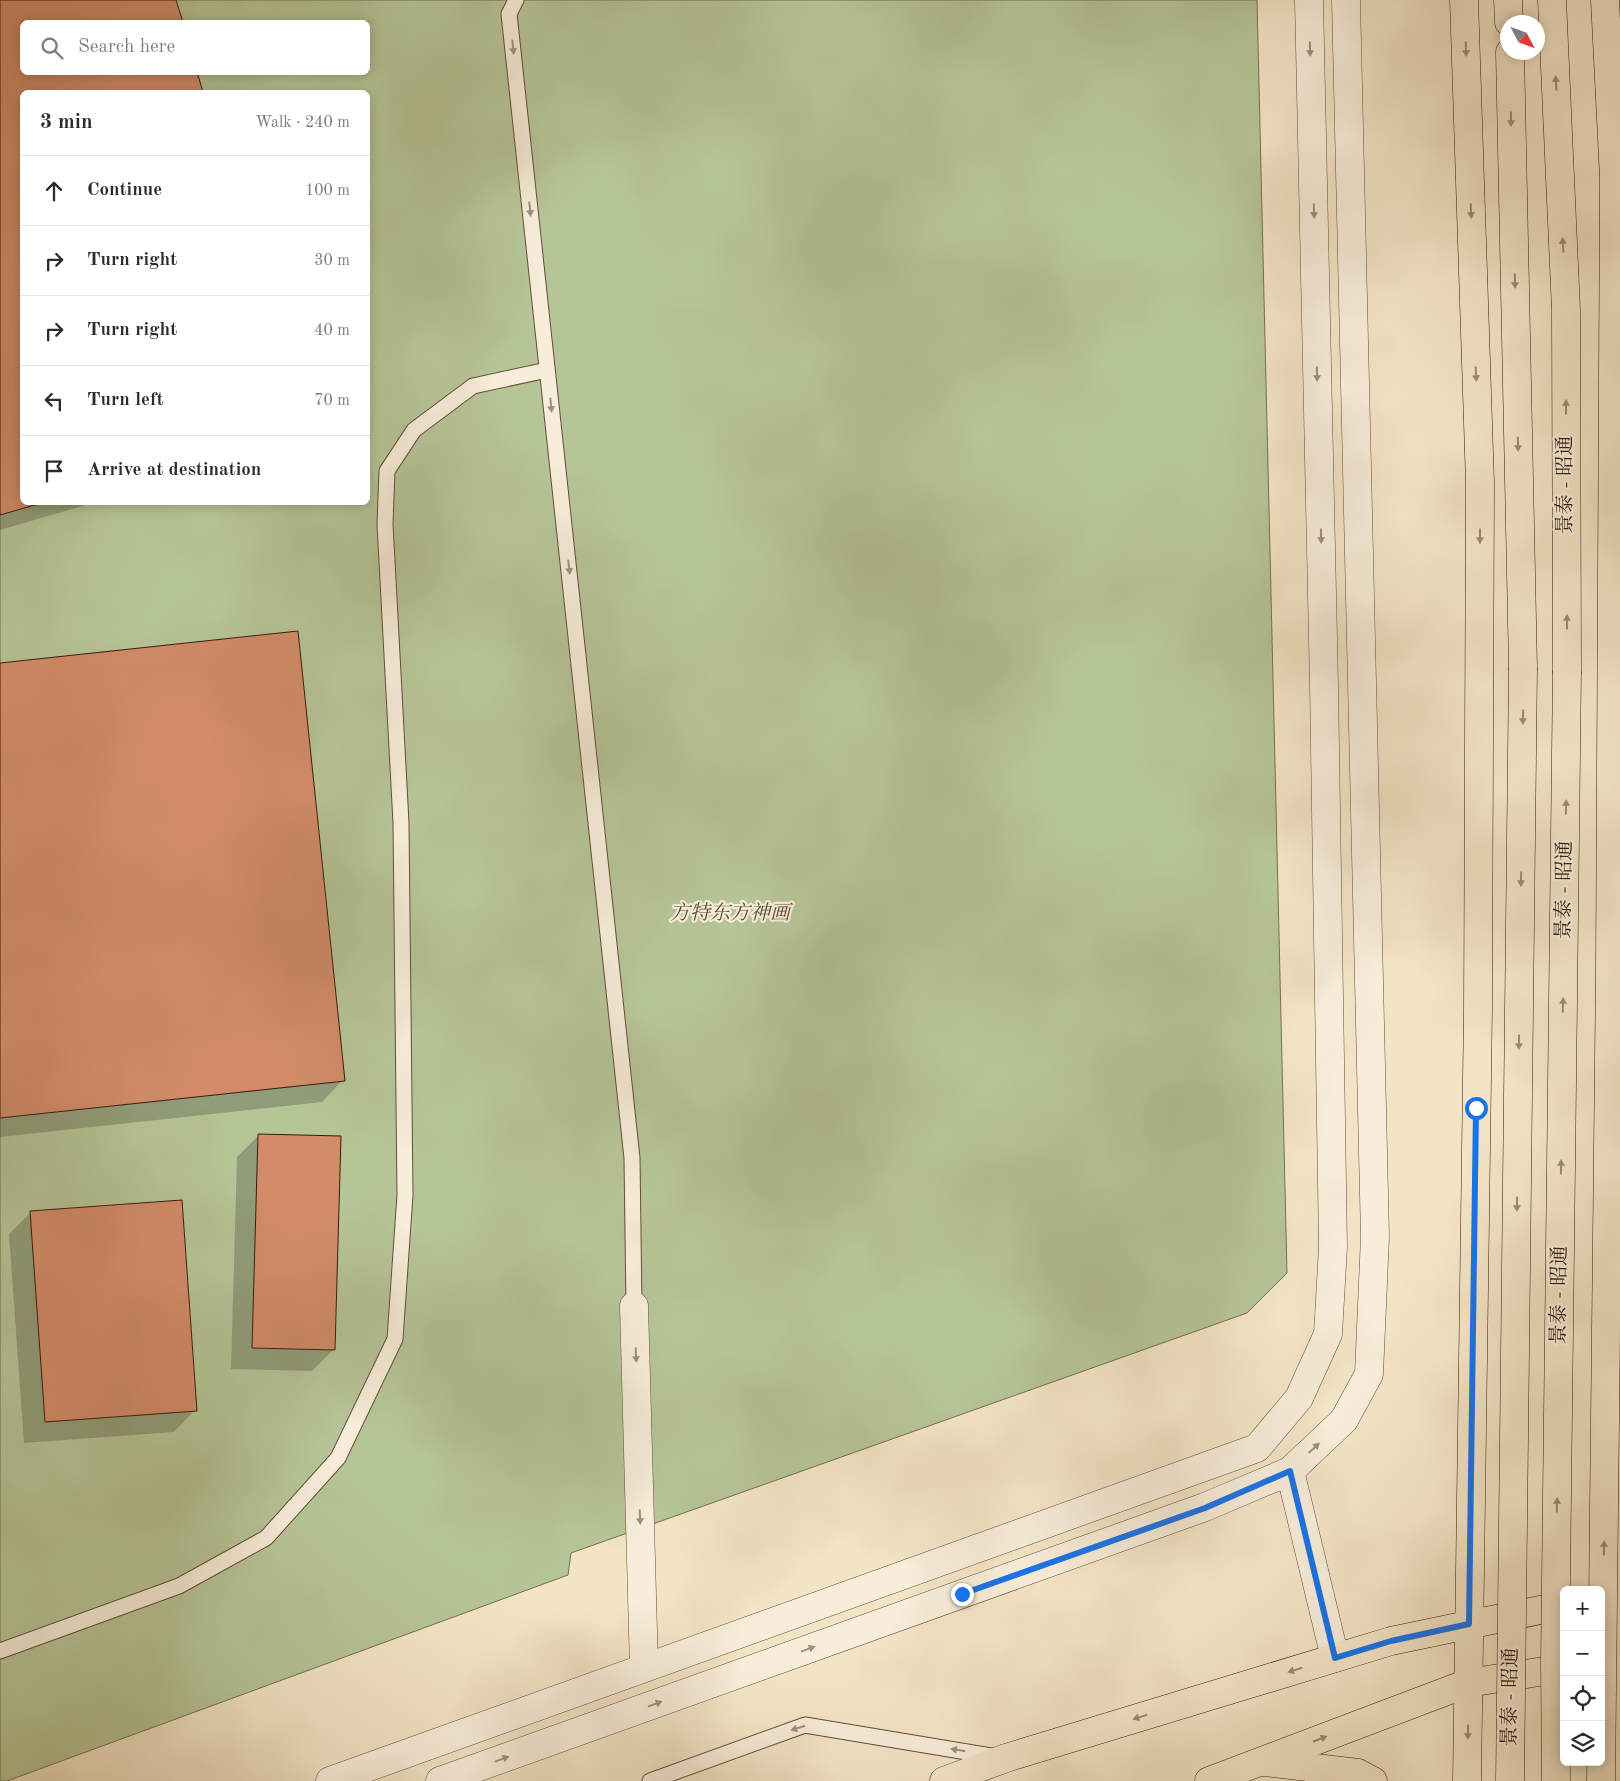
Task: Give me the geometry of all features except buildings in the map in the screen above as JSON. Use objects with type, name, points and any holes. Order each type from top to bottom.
[{"type":"main road","points":[[1464,0],[1480,483],[1478,999],[1467,1781]]},
{"type":"main road","points":[[1508,0],[1509,15]]},
{"type":"main road","name":"景泰 - 昭通","points":[[1552,0],[1566,310],[1567,671],[1556,1781]]},
{"type":"main road","points":[[1602,1586],[1610,958],[1614,178],[1605,0]]},
{"type":"main road","name":"景泰 - 昭通","points":[[1510,60],[1523,668],[1510,1781]]},
{"type":"main road","points":[[944,1781],[1006,1758],[1391,1641],[1560,1606]]},
{"type":"main road","points":[[1209,1781],[1468,1684],[1560,1669]]},
{"type":"main road","points":[[1601,1781],[1602,1676]]},
{"type":"main road","points":[[1261,1761],[1358,1773],[1373,1781]]},
{"type":"street","points":[[330,1781],[1257,1448],[1299,1398],[1328,1334],[1333,1247],[1324,684],[1309,0]]},
{"type":"street","points":[[440,1781],[1205,1508],[1290,1471],[1344,1420],[1369,1374],[1375,1237],[1346,0]]},
{"type":"street","points":[[634,1306],[644,1668]]},
{"type":"street","points":[[1290,1471],[1335,1658]]},
{"type":"lane","points":[[516,0],[509,14],[632,1158],[634,1306]]},
{"type":"lane","points":[[0,1651],[178,1586],[266,1538],[338,1458],[396,1339],[405,1195],[401,823],[385,524],[387,471],[414,430],[473,386],[547,370]]},
{"type":"lane","points":[[650,1781],[805,1725],[1006,1758]]},
{"type":"green space","name":"方特东方神画","points":[[0,0],[1257,0],[1287,1273],[1247,1313],[571,1553],[568,1575],[7,1781],[0,1781]]},
{"type":"route","points":[[962,1594],[1205,1508],[1290,1471],[1335,1658],[1391,1641],[1469,1624],[1476,1108]]}]
